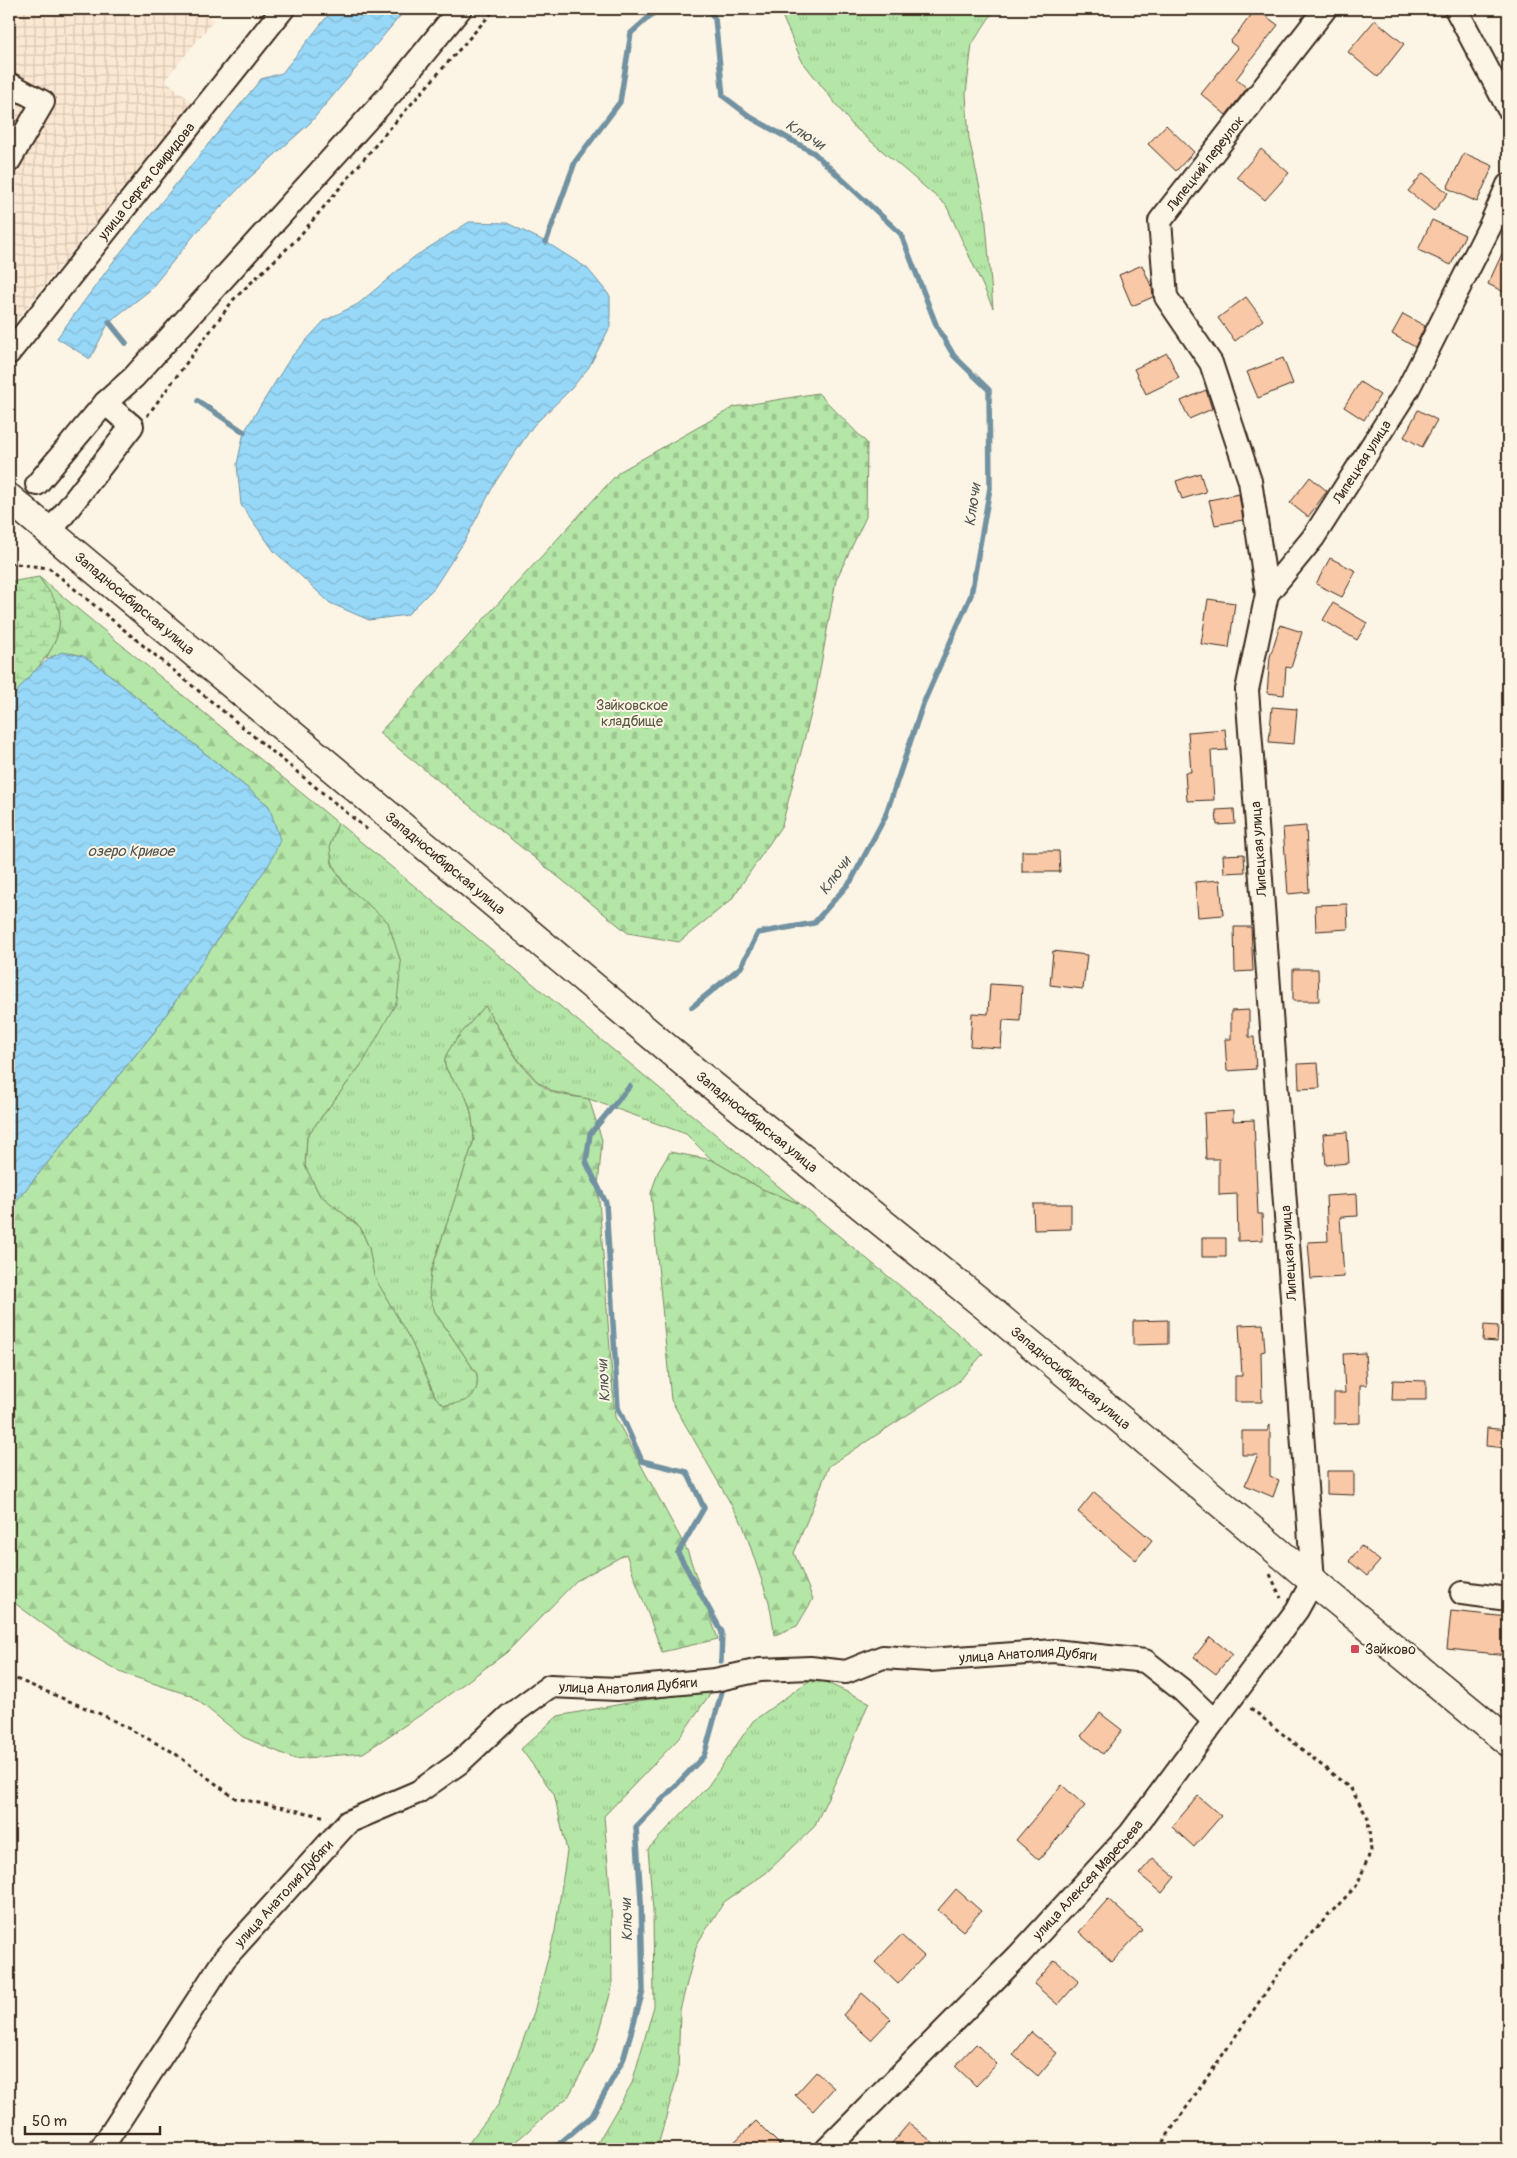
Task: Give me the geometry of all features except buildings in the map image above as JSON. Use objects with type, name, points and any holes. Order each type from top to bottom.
[{"type":"main road","name":"Западносибирская улица","points":[[9,498],[692,1069],[997,1316],[1508,1742]]},
{"type":"street","name":"улица Сергея Свиридова","points":[[9,353],[283,9]]},
{"type":"street","points":[[37,484],[105,403],[134,377],[392,92],[460,9]]},
{"type":"street","name":"Липецкий переулок","points":[[1267,594],[1250,481],[1211,363],[1166,297],[1160,221],[1325,9]]},
{"type":"street","points":[[1456,9],[1508,108]]},
{"type":"street","points":[[9,84],[43,102],[9,161]]},
{"type":"street","name":"Липецкая улица","points":[[1313,1581],[1247,690],[1267,594],[1313,538],[1408,389],[1500,227],[1508,185]]},
{"type":"street","points":[[50,532],[132,426],[105,403]]},
{"type":"street","name":"улица Алексея Маресьева","points":[[827,2149],[1018,1956],[1130,1834],[1297,1610],[1313,1581]]},
{"type":"street","points":[[1462,1593],[1508,1599]]},
{"type":"street","name":"улица Анатолия Дубяги","points":[[101,2149],[225,1958],[348,1822],[418,1792],[459,1763],[509,1716],[550,1686],[617,1689],[715,1680],[760,1670],[810,1668],[846,1672],[883,1657],[929,1660],[1054,1651],[1145,1660],[1182,1690],[1214,1721]]},
{"type":"path","points":[[144,420],[234,299],[297,240],[384,135],[495,9]]},
{"type":"path","points":[[9,1676],[105,1716],[173,1752],[235,1798],[348,1822]]},
{"type":"path","points":[[1158,2149],[1292,1954],[1357,1885],[1371,1850],[1368,1818],[1351,1789],[1234,1695]]},
{"type":"shaded area","points":[[9,9],[200,9],[214,20],[165,80],[193,103],[9,329]]},
{"type":"green space","points":[[779,9],[995,9],[972,44],[966,94],[969,139],[985,211],[993,308],[946,205],[853,126],[802,61]]},
{"type":"green space","name":"Зайковское кладбище","points":[[818,393],[867,443],[866,517],[836,580],[815,698],[782,825],[731,900],[679,942],[628,933],[379,733],[619,472],[734,407]]},
{"type":"green space","points":[[39,577],[338,823],[330,845],[332,864],[343,883],[388,922],[401,963],[397,1001],[364,1061],[307,1136],[305,1166],[319,1194],[360,1227],[369,1248],[374,1276],[411,1341],[436,1398],[444,1405],[459,1403],[470,1398],[474,1394],[477,1382],[477,1374],[435,1312],[429,1294],[431,1272],[474,1140],[472,1117],[465,1095],[446,1068],[445,1058],[447,1053],[485,1006],[514,1055],[533,1078],[555,1093],[589,1099],[602,1140],[598,1187],[615,1417],[687,1550],[718,1639],[662,1652],[626,1554],[576,1581],[506,1653],[425,1712],[363,1753],[295,1759],[243,1737],[192,1696],[122,1673],[69,1643],[9,1599],[9,1210],[155,1031],[232,918],[269,806],[104,670],[76,654],[55,655],[46,659],[57,636],[59,610]]},
{"type":"green space","points":[[39,577],[58,607],[59,625],[56,638],[51,650],[9,704],[9,582]]},
{"type":"green space","points":[[338,823],[800,1204],[762,1189],[712,1160],[686,1134],[589,1099],[554,1092],[537,1081],[517,1058],[485,1006],[456,1040],[445,1059],[448,1073],[465,1095],[469,1106],[474,1140],[431,1272],[435,1312],[477,1374],[477,1382],[474,1394],[470,1398],[459,1403],[444,1405],[436,1398],[411,1341],[373,1276],[369,1248],[360,1227],[319,1194],[305,1166],[307,1136],[364,1061],[388,922],[350,889],[335,869],[331,858],[330,846]]},
{"type":"green space","points":[[670,1152],[712,1160],[762,1189],[800,1204],[983,1354],[958,1382],[829,1466],[794,1553],[813,1599],[797,1626],[775,1635],[769,1602],[743,1525],[671,1400],[651,1193],[658,1172]]},
{"type":"green space","points":[[814,1677],[869,1702],[841,1770],[814,1827],[766,1873],[724,1902],[697,1944],[680,2010],[678,2074],[657,2149],[594,2149],[632,2083],[654,2006],[653,1910],[648,1849],[708,1786],[753,1721]]},
{"type":"green space","points":[[712,1691],[680,1737],[604,1816],[611,1901],[612,1987],[595,2048],[568,2097],[515,2142],[500,2149],[464,2149],[498,2105],[534,2012],[555,1931],[567,1851],[554,1794],[521,1749],[558,1716],[643,1700]]},
{"type":"water","points":[[333,9],[406,9],[310,123],[247,180],[195,234],[149,291],[109,322],[90,359],[57,338],[116,258],[261,79],[282,73]]},
{"type":"water","points":[[469,222],[507,223],[546,242],[587,268],[610,296],[610,327],[589,367],[571,389],[533,426],[496,481],[464,542],[434,588],[407,615],[369,620],[330,603],[274,551],[241,505],[237,464],[244,432],[291,357],[324,321],[358,304],[414,257]]},
{"type":"water","name":"озеро Кривое","points":[[62,652],[83,656],[104,670],[269,806],[280,840],[271,861],[155,1031],[9,1210],[9,704],[20,688],[39,667]]},
{"type":"waterway","points":[[546,242],[575,162],[620,102],[631,33],[658,9]]},
{"type":"waterway","name":"Ключи","points":[[692,1007],[741,967],[758,933],[814,923],[851,881],[885,817],[923,704],[971,595],[990,488],[989,390],[954,356],[937,327],[901,234],[814,153],[752,118],[723,96],[715,19],[708,9]]},
{"type":"waterway","points":[[109,322],[126,343]]},
{"type":"waterway","points":[[198,401],[244,432]]},
{"type":"waterway","name":"Ключи","points":[[630,1086],[590,1134],[586,1162],[606,1203],[618,1408],[642,1461],[687,1472],[704,1508],[678,1553],[722,1632],[721,1661]]},
{"type":"waterway","name":"Ключи","points":[[553,2149],[592,2116],[623,2060],[643,1991],[641,1900],[636,1827],[704,1756],[722,1691]]},
{"type":"place","name":"Зайково","points":[[1355,1649]]}]
